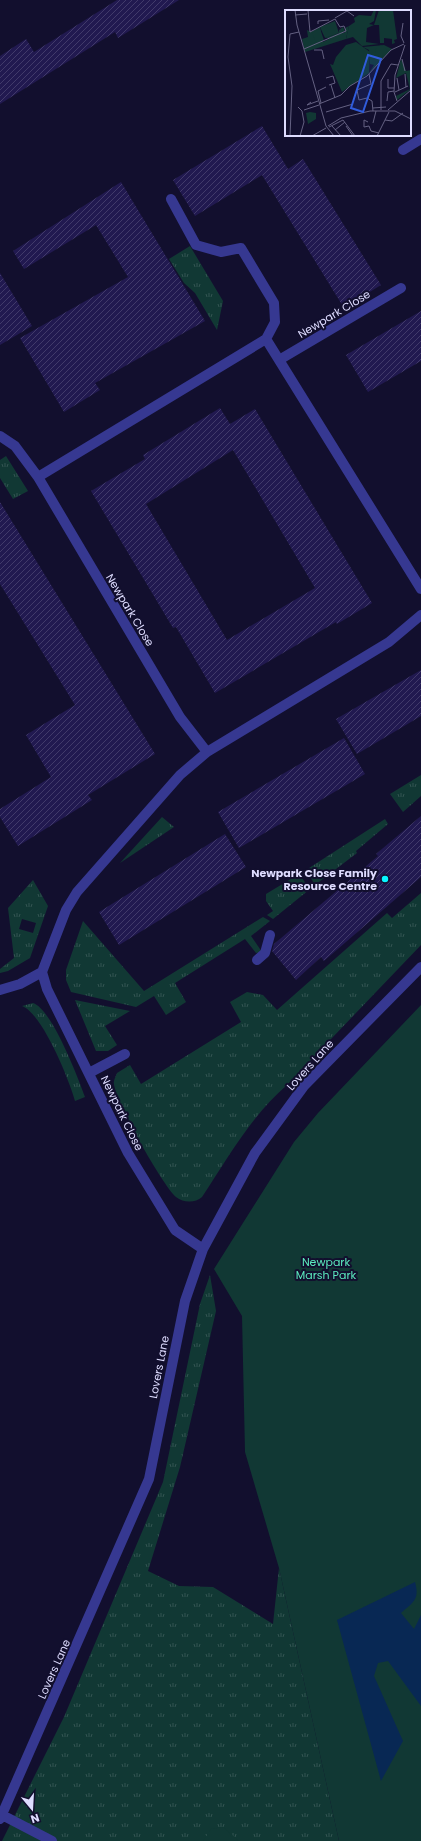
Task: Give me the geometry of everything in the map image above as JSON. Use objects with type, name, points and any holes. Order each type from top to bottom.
[{"type":"street","points":[[403,150],[421,139]]},
{"type":"street","points":[[38,477],[266,339],[275,322],[274,303],[241,248],[221,252],[196,245],[171,199]]},
{"type":"street","name":"Newpark Close","points":[[279,360],[401,288]]},
{"type":"street","points":[[266,339],[421,589]]},
{"type":"street","name":"Newpark Close","points":[[0,436],[16,446],[38,477],[180,717],[207,752]]},
{"type":"street","points":[[0,990],[20,984],[42,972],[66,910],[77,892],[180,775],[207,752],[389,642],[421,615]]},
{"type":"street","points":[[257,960],[265,953],[270,935]]},
{"type":"street","name":"Lovers Lane","points":[[1,1817],[149,1479],[185,1301],[203,1249],[255,1153],[304,1086],[421,967]]},
{"type":"street","name":"Newpark Close","points":[[42,972],[47,989],[128,1153],[175,1230],[203,1249]]},
{"type":"street","points":[[89,1073],[125,1054]]},
{"type":"street","points":[[1,1817],[52,1841]]},
{"type":"green space","points":[[190,246],[223,301],[217,330],[195,293],[184,283],[169,259]]},
{"type":"green space","points":[[6,456],[28,491],[13,499],[0,478],[0,460]]},
{"type":"green space","points":[[421,775],[421,796],[403,812],[390,794]]},
{"type":"green space","points":[[162,817],[174,827],[120,863]]},
{"type":"green space","points":[[385,819],[388,824],[356,851],[357,853],[315,885],[306,870]]},
{"type":"green space","points":[[299,874],[310,889],[273,919],[267,915],[273,911],[266,901],[266,894]]},
{"type":"green space","points":[[33,880],[48,906],[30,958],[8,971],[0,973],[0,969],[14,958],[8,908]],"holes":[[[22,919],[36,923],[33,933],[19,929]]]},
{"type":"green space","points":[[421,893],[421,945],[262,1110],[241,1138],[202,1197],[189,1202],[176,1197],[151,1161],[131,1125],[117,1094],[114,1083],[117,1073],[130,1065],[141,1084],[241,1022],[230,1002],[247,992],[263,995],[277,1010],[387,913],[392,918]]},
{"type":"green space","points":[[263,917],[270,921],[251,936],[262,952],[256,953],[245,939],[175,983],[186,1002],[166,1015],[154,996],[136,1007],[71,992],[66,980],[66,970],[83,921],[144,991]]},
{"type":"green space","points":[[75,1000],[130,1011],[105,1026],[117,1045],[108,1051],[96,1051]]},
{"type":"green space","points":[[33,1003],[40,1008],[56,1030],[64,1045],[85,1097],[75,1101],[61,1063],[46,1033],[30,1011],[22,1006]]},
{"type":"green space","name":"Newpark Marsh Park","points":[[421,1005],[421,1841],[339,1841],[279,1568],[245,1452],[242,1316],[214,1269],[294,1142],[318,1113]]},
{"type":"green space","points":[[210,1275],[216,1311],[180,1467],[148,1571],[179,1586],[213,1587],[273,1624],[279,1568],[339,1841],[2,1841],[64,1717],[163,1482],[200,1304]]},
{"type":"green space","points":[[223,1827],[239,1841],[203,1841],[211,1829]]},
{"type":"water","points":[[415,1582],[417,1593],[416,1597],[401,1613],[414,1629],[421,1615],[421,1706],[388,1661],[378,1663],[374,1676],[403,1741],[381,1781],[337,1620]]},
{"type":"building","points":[[117,0],[179,0],[118,38],[115,32],[0,104],[0,56],[26,39],[34,52]]},
{"type":"building","points":[[262,126],[288,169],[303,159],[381,285],[344,308],[262,175],[195,216],[173,180]]},
{"type":"building","points":[[121,182],[205,321],[95,383],[100,390],[64,412],[20,338],[128,277],[96,225],[24,269],[13,251]]},
{"type":"building","points":[[0,273],[32,326],[0,345]]},
{"type":"building","points":[[421,311],[421,361],[368,392],[346,355]]},
{"type":"building","points":[[220,408],[230,424],[255,409],[372,603],[337,624],[336,622],[215,693],[176,627],[173,628],[91,491],[145,459],[143,455]],"holes":[[[233,450],[315,588],[227,640],[146,504]]]},
{"type":"building","points":[[0,502],[155,754],[88,795],[92,800],[18,846],[0,817],[0,809],[51,777],[26,735],[75,705],[0,584]]},
{"type":"building","points":[[421,670],[421,716],[357,754],[336,719]]},
{"type":"building","points":[[344,738],[365,774],[239,848],[218,812]]},
{"type":"building","points":[[421,816],[421,877],[324,961],[321,957],[296,980],[272,951],[274,944],[378,856],[376,854]]},
{"type":"building","points":[[225,834],[246,867],[119,945],[99,912]]},
{"type":"place","name":"Newpark Close Family Resource Centre","points":[[385,879]]}]
